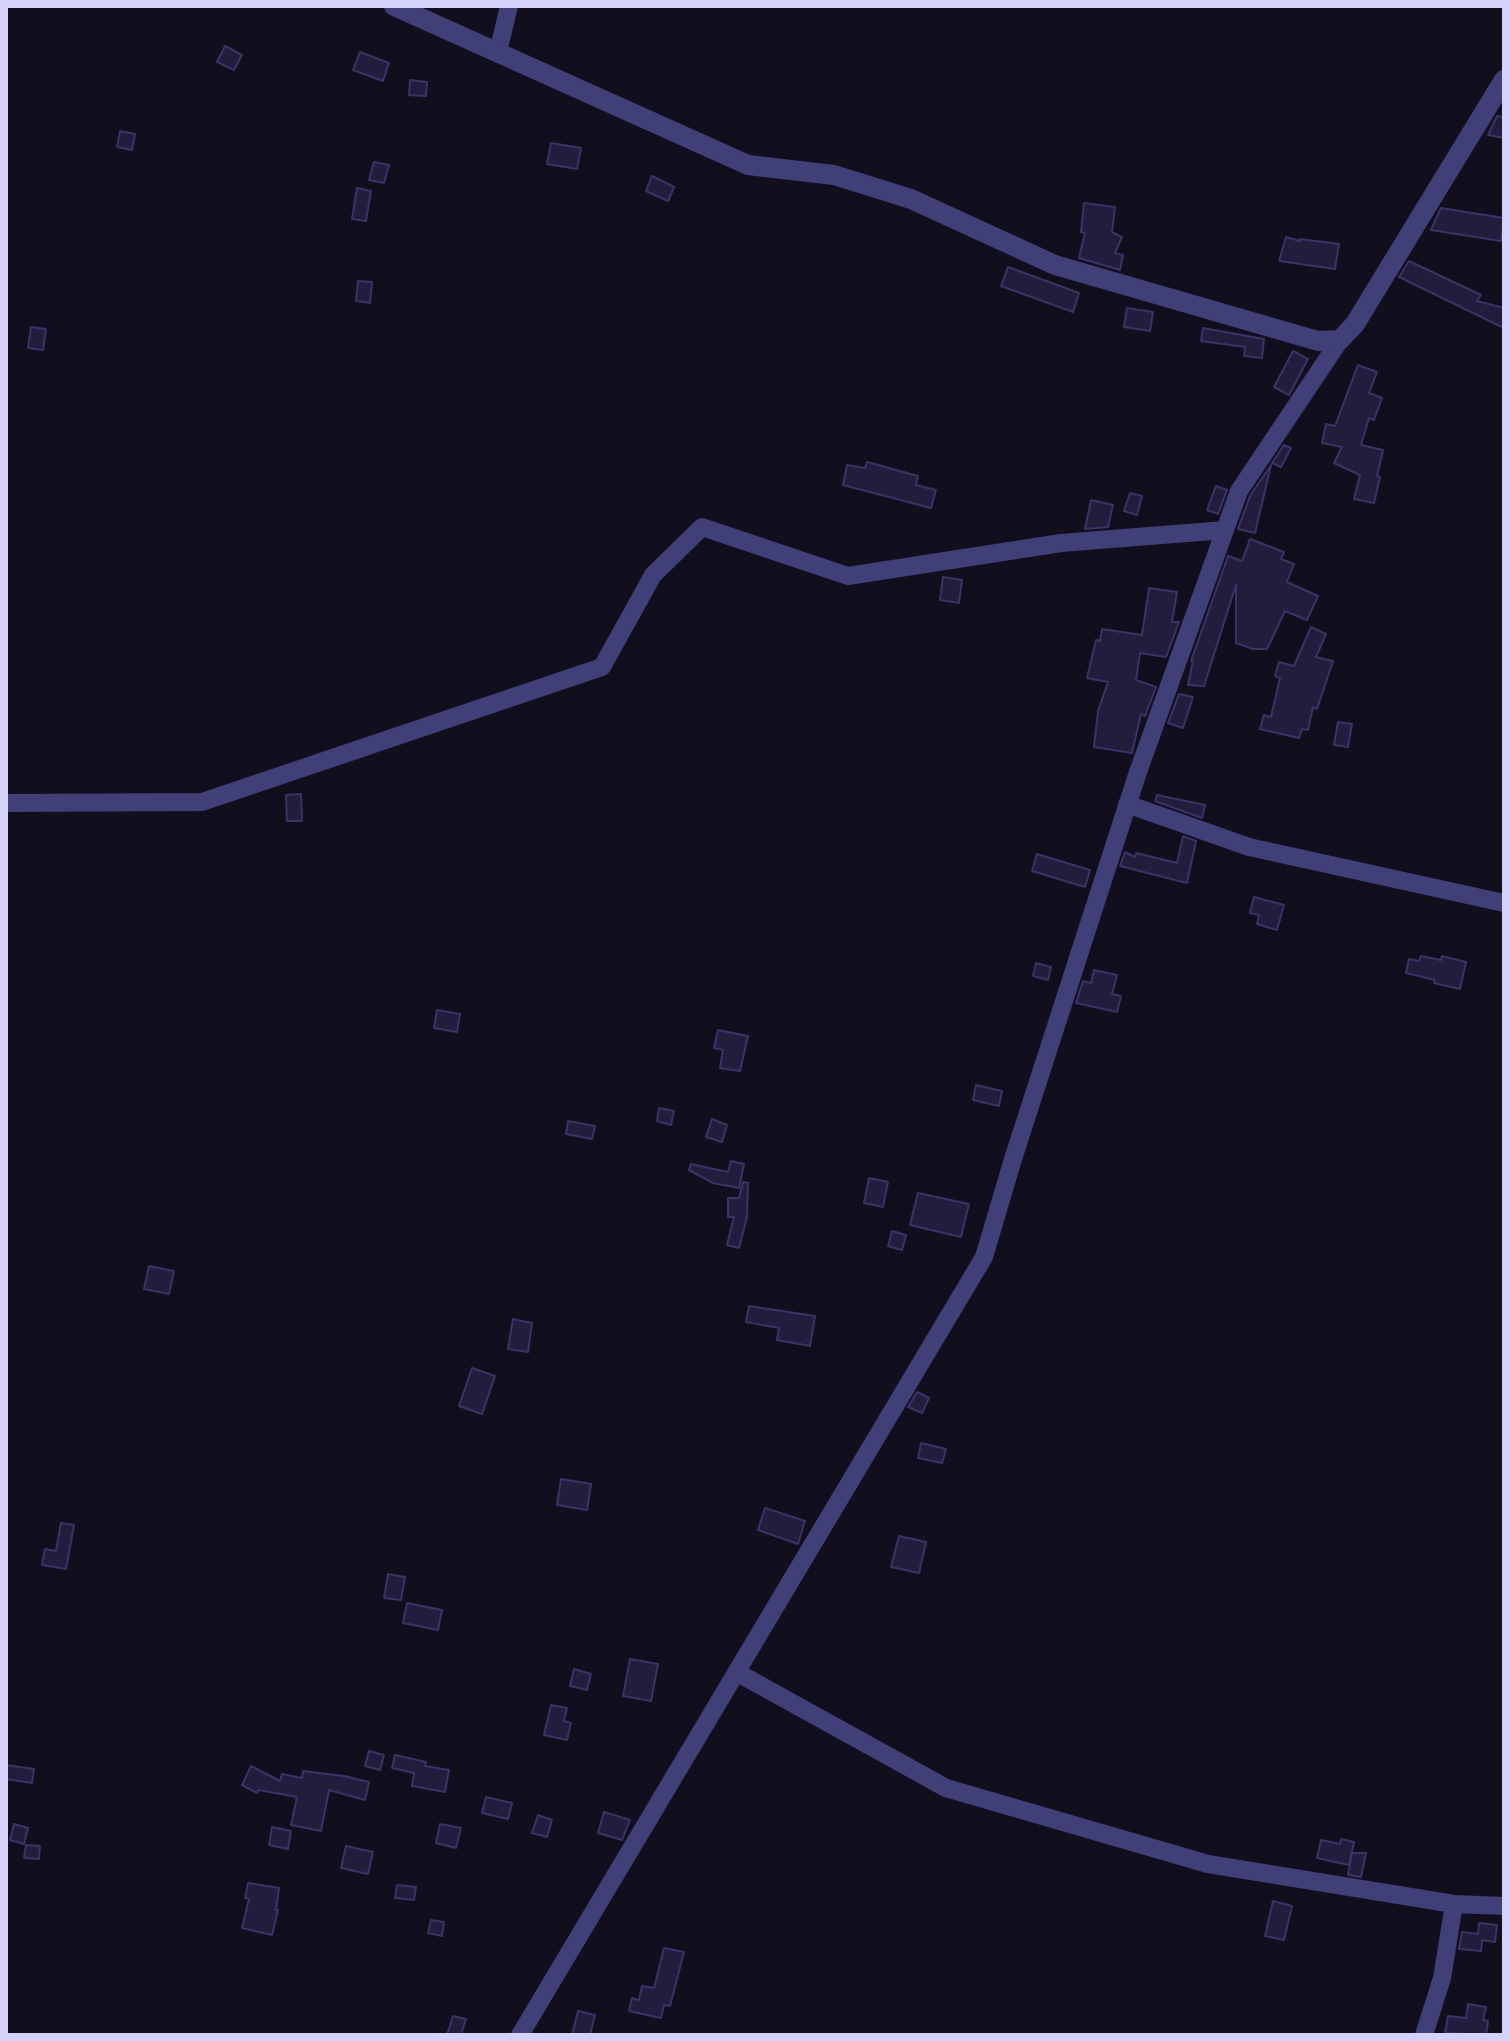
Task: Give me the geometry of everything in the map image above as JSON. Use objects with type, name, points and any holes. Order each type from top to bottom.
[{"type":"street","points":[[394,6],[748,165],[834,175],[911,199],[1055,265],[1318,341],[1340,340]]},
{"type":"street","points":[[498,52],[509,6]]},
{"type":"street","points":[[520,2035],[984,1257],[1127,804],[1239,491],[1340,340],[1355,324],[1504,80]]},
{"type":"street","points":[[6,803],[202,802],[602,667],[653,575],[702,527],[848,576],[1061,543],[1225,530]]},
{"type":"street","points":[[1127,804],[1249,847],[1504,903]]},
{"type":"street","points":[[738,1673],[946,1788],[1208,1864],[1454,1904],[1504,1906]]},
{"type":"street","points":[[1424,2035],[1442,1978],[1454,1904]]},
{"type":"building","points":[[225,46],[242,55],[234,70],[217,62]]},
{"type":"building","points":[[360,52],[389,63],[383,81],[353,70]]},
{"type":"building","points":[[410,80],[427,82],[426,96],[409,95]]},
{"type":"building","points":[[1497,116],[1504,117],[1504,138],[1488,135]]},
{"type":"building","points":[[120,131],[135,134],[132,150],[117,147]]},
{"type":"building","points":[[551,143],[581,148],[577,169],[547,164]]},
{"type":"building","points":[[374,162],[389,165],[384,183],[369,180]]},
{"type":"building","points":[[652,176],[674,187],[668,201],[646,191]]},
{"type":"building","points":[[357,188],[371,191],[366,221],[352,219]]},
{"type":"building","points":[[1084,203],[1115,207],[1112,232],[1122,237],[1115,253],[1123,255],[1120,270],[1079,258],[1085,233],[1081,232]]},
{"type":"building","points":[[1441,208],[1504,218],[1501,241],[1431,230]]},
{"type":"building","points":[[1286,237],[1339,244],[1335,269],[1279,261]]},
{"type":"building","points":[[1409,261],[1481,295],[1477,301],[1504,308],[1504,328],[1399,277]]},
{"type":"building","points":[[1008,267],[1079,293],[1073,312],[1001,286]]},
{"type":"building","points":[[358,281],[372,282],[370,303],[356,301]]},
{"type":"building","points":[[1127,308],[1153,312],[1150,331],[1124,327]]},
{"type":"building","points":[[31,327],[46,329],[43,350],[28,348]]},
{"type":"building","points":[[1203,328],[1264,339],[1262,358],[1244,356],[1245,347],[1201,341]]},
{"type":"building","points":[[1293,351],[1308,359],[1289,395],[1274,387]]},
{"type":"building","points":[[1358,365],[1377,372],[1369,393],[1382,398],[1374,420],[1369,418],[1361,445],[1383,450],[1374,503],[1354,499],[1360,475],[1334,463],[1342,447],[1322,443],[1326,424],[1335,426]]},
{"type":"building","points":[[1284,445],[1291,448],[1281,467],[1272,463]]},
{"type":"building","points":[[867,462],[918,476],[916,485],[936,490],[931,508],[843,485],[847,465],[865,468]]},
{"type":"building","points":[[1271,465],[1255,533],[1238,529],[1250,496]]},
{"type":"building","points":[[1216,486],[1227,490],[1218,514],[1207,510]]},
{"type":"building","points":[[1130,493],[1142,496],[1137,515],[1124,511]]},
{"type":"building","points":[[1091,500],[1113,505],[1108,527],[1085,529]]},
{"type":"building","points":[[1250,539],[1284,552],[1281,559],[1294,564],[1287,582],[1318,596],[1307,620],[1285,611],[1267,649],[1253,649],[1236,643],[1236,585],[1204,686],[1188,685],[1191,661],[1228,556],[1242,561]]},
{"type":"building","points":[[943,577],[962,580],[959,603],[940,600]]},
{"type":"building","points":[[1149,588],[1177,592],[1172,622],[1179,622],[1166,657],[1140,653],[1136,680],[1156,687],[1145,716],[1141,714],[1132,753],[1094,747],[1098,711],[1108,682],[1087,678],[1096,640],[1100,641],[1102,629],[1142,635]]},
{"type":"building","points":[[1311,627],[1326,634],[1316,657],[1333,661],[1317,709],[1313,707],[1308,730],[1302,729],[1299,738],[1260,729],[1264,715],[1271,717],[1280,678],[1275,676],[1279,662],[1294,666]]},
{"type":"building","points":[[1179,694],[1193,697],[1183,728],[1168,723]]},
{"type":"building","points":[[1338,722],[1352,724],[1348,747],[1334,745]]},
{"type":"building","points":[[301,794],[302,821],[287,821],[286,795]]},
{"type":"building","points":[[1157,795],[1205,805],[1202,818],[1155,801]]},
{"type":"building","points":[[1183,836],[1196,841],[1187,883],[1120,866],[1125,852],[1135,857],[1136,853],[1177,863]]},
{"type":"building","points":[[1037,854],[1090,870],[1085,887],[1032,871]]},
{"type":"building","points":[[1254,897],[1284,905],[1277,930],[1257,924],[1259,915],[1250,913]]},
{"type":"building","points":[[1421,956],[1441,960],[1442,956],[1466,962],[1460,989],[1406,973],[1409,959],[1419,961]]},
{"type":"building","points":[[1036,963],[1051,967],[1048,980],[1033,976]]},
{"type":"building","points":[[1094,970],[1117,975],[1112,994],[1121,996],[1117,1012],[1076,1003],[1083,981],[1091,983]]},
{"type":"building","points":[[437,1010],[460,1014],[457,1032],[434,1028]]},
{"type":"building","points":[[718,1030],[748,1036],[740,1071],[720,1068],[723,1050],[714,1048]]},
{"type":"building","points":[[976,1085],[1002,1091],[999,1106],[973,1100]]},
{"type":"building","points":[[659,1108],[674,1111],[671,1125],[657,1121]]},
{"type":"building","points":[[712,1119],[727,1125],[722,1142],[706,1137]]},
{"type":"building","points":[[568,1121],[595,1126],[592,1139],[566,1134]]},
{"type":"building","points":[[731,1161],[744,1164],[739,1188],[713,1183],[689,1170],[691,1164],[728,1172]]},
{"type":"building","points":[[869,1178],[888,1182],[883,1207],[864,1203]]},
{"type":"building","points":[[743,1182],[748,1183],[747,1217],[739,1248],[727,1245],[734,1217],[728,1217],[728,1198],[739,1198]]},
{"type":"building","points":[[918,1193],[969,1204],[961,1237],[910,1225]]},
{"type":"building","points":[[892,1231],[906,1235],[902,1250],[888,1246]]},
{"type":"building","points":[[149,1266],[174,1271],[169,1294],[144,1289]]},
{"type":"building","points":[[749,1306],[815,1316],[810,1346],[777,1340],[779,1328],[746,1322]]},
{"type":"building","points":[[513,1319],[532,1323],[528,1352],[508,1349]]},
{"type":"building","points":[[472,1368],[495,1376],[482,1414],[459,1406]]},
{"type":"building","points":[[917,1392],[929,1398],[922,1413],[908,1407]]},
{"type":"building","points":[[921,1443],[946,1449],[942,1463],[918,1458]]},
{"type":"building","points":[[561,1479],[591,1484],[587,1510],[557,1505]]},
{"type":"building","points":[[765,1508],[805,1521],[798,1544],[758,1530]]},
{"type":"building","points":[[61,1523],[74,1525],[66,1569],[42,1565],[45,1549],[56,1551]]},
{"type":"building","points":[[899,1536],[926,1542],[919,1573],[891,1567]]},
{"type":"building","points":[[388,1574],[405,1577],[401,1600],[384,1598]]},
{"type":"building","points":[[407,1603],[442,1610],[438,1630],[403,1623]]},
{"type":"building","points":[[630,1659],[658,1664],[651,1701],[623,1696]]},
{"type":"building","points":[[574,1669],[591,1674],[587,1690],[570,1686]]},
{"type":"building","points":[[551,1705],[567,1708],[564,1721],[571,1723],[567,1740],[544,1735]]},
{"type":"building","points":[[369,1751],[384,1755],[380,1770],[365,1766]]},
{"type":"building","points":[[395,1755],[426,1762],[425,1766],[449,1770],[445,1792],[412,1786],[414,1773],[392,1768]]},
{"type":"building","points":[[6,1765],[34,1769],[32,1783],[6,1779]]},
{"type":"building","points":[[251,1766],[280,1781],[282,1774],[302,1778],[303,1771],[369,1782],[365,1800],[329,1790],[321,1831],[291,1825],[297,1797],[259,1790],[257,1793],[242,1785]]},
{"type":"building","points":[[486,1797],[512,1803],[508,1819],[482,1813]]},
{"type":"building","points":[[604,1812],[630,1820],[622,1840],[598,1833]]},
{"type":"building","points":[[538,1815],[552,1820],[547,1837],[532,1833]]},
{"type":"building","points":[[14,1824],[28,1828],[24,1844],[10,1840]]},
{"type":"building","points":[[440,1824],[461,1828],[456,1848],[436,1843]]},
{"type":"building","points":[[272,1827],[291,1831],[288,1849],[269,1845]]},
{"type":"building","points":[[1341,1839],[1354,1842],[1349,1865],[1317,1858],[1321,1840],[1340,1844]]},
{"type":"building","points":[[26,1845],[40,1846],[39,1859],[24,1858]]},
{"type":"building","points":[[346,1846],[373,1852],[368,1874],[341,1868]]},
{"type":"building","points":[[1352,1853],[1366,1853],[1361,1877],[1348,1875]]},
{"type":"building","points":[[248,1883],[279,1888],[272,1935],[242,1928],[249,1899],[245,1898]]},
{"type":"building","points":[[397,1885],[416,1887],[414,1900],[395,1898]]},
{"type":"building","points":[[1273,1901],[1292,1906],[1284,1940],[1265,1936]]},
{"type":"building","points":[[431,1920],[444,1922],[442,1936],[428,1933]]},
{"type":"building","points":[[1479,1923],[1497,1925],[1495,1942],[1482,1940],[1481,1951],[1459,1949],[1462,1932],[1478,1934]]},
{"type":"building","points":[[664,1948],[684,1952],[670,2006],[664,2005],[661,2018],[629,2011],[632,1998],[639,2000],[642,1986],[654,1988]]},
{"type":"building","points":[[1468,2004],[1486,2007],[1483,2020],[1488,2021],[1486,2035],[1445,2033],[1448,2016],[1466,2018]]},
{"type":"building","points":[[578,2011],[595,2015],[590,2035],[572,2035]]},
{"type":"building","points":[[453,2016],[466,2019],[461,2035],[447,2035]]}]
